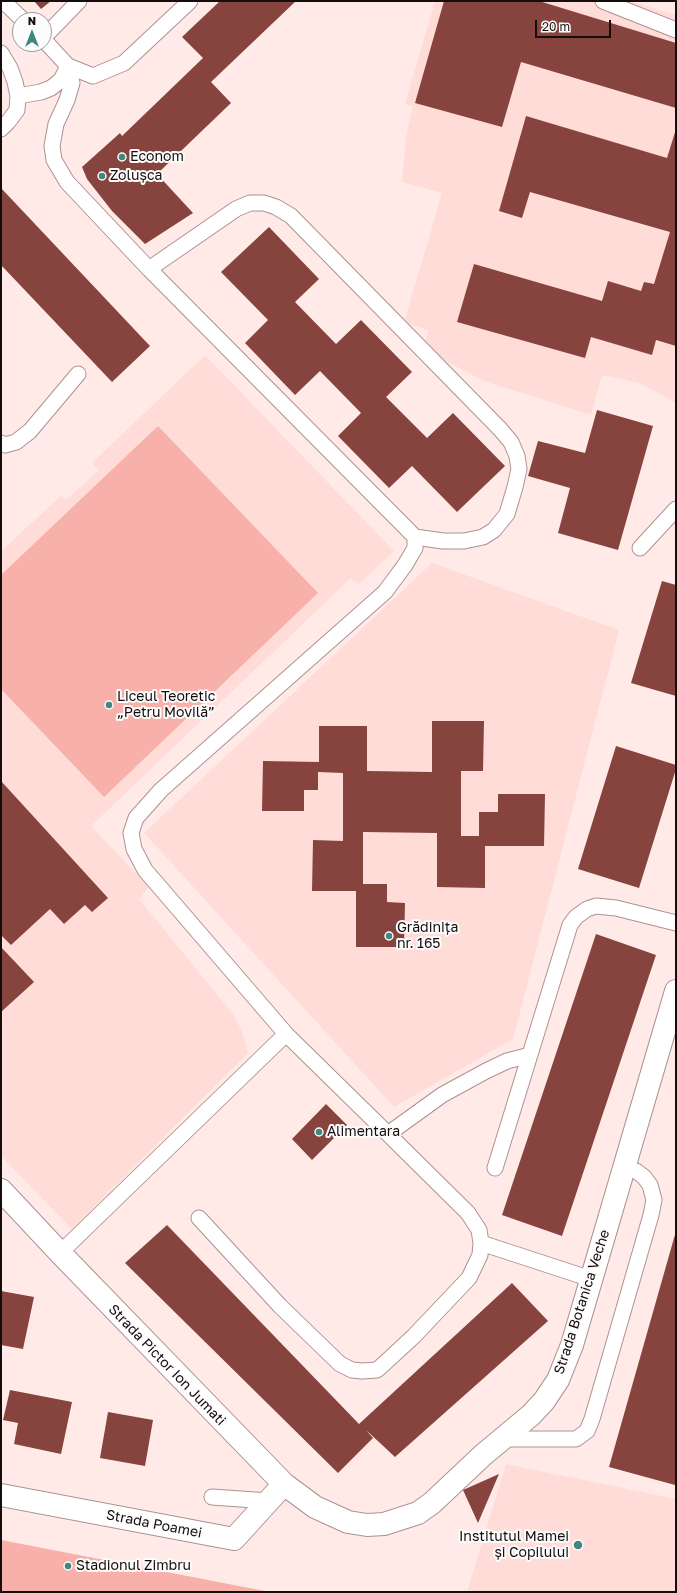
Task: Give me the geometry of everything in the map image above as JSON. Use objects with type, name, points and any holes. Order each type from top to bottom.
[{"type":"street","name":"Strada Botanica Veche","points":[[348,1522],[367,1525],[384,1524],[418,1514],[531,1415],[544,1401],[558,1380],[572,1345],[676,991]]},
{"type":"street","name":"Strada Pictor Ion Jumati","points":[[1,1190],[284,1484],[315,1507],[348,1522]]},
{"type":"street","name":"Strada Poamei","points":[[1,1495],[234,1539],[284,1484]]},
{"type":"lane","points":[[3,1],[15,12]]},
{"type":"lane","points":[[52,28],[79,1]]},
{"type":"lane","points":[[52,49],[68,66],[93,76],[124,63],[190,1]]},
{"type":"lane","points":[[603,1],[676,30]]},
{"type":"lane","points":[[1,53],[12,75],[18,96],[17,110],[1,129]]},
{"type":"lane","points":[[18,96],[41,92],[51,88],[61,80],[68,66]]},
{"type":"lane","points":[[68,66],[72,83],[67,100],[56,124],[52,146],[54,160],[67,182],[149,269],[415,537],[443,541],[464,541],[483,537],[494,530],[507,514],[515,487],[518,469],[517,456],[511,442],[500,428],[291,216],[276,207],[264,203],[250,202],[236,209],[149,269]]},
{"type":"lane","points":[[1,443],[5,444],[16,442],[30,432],[78,374]]},
{"type":"lane","points":[[640,548],[676,509]]},
{"type":"lane","points":[[199,1218],[280,1306],[340,1364],[352,1370],[377,1370],[386,1362],[414,1336],[469,1278],[480,1255],[481,1243],[479,1230],[468,1213],[286,1034],[145,870],[134,849],[131,833],[136,818],[161,790],[386,592],[415,548],[415,537]]},
{"type":"lane","points":[[495,1168],[570,925],[576,917],[587,909],[596,906],[616,908],[676,923]]},
{"type":"lane","points":[[60,1253],[286,1034]]},
{"type":"lane","points":[[388,1134],[442,1095],[486,1071],[507,1062],[530,1055]]},
{"type":"lane","points":[[502,1439],[576,1439],[587,1431],[592,1419],[649,1223],[654,1200],[650,1185],[644,1177],[636,1171],[624,1167]]},
{"type":"lane","points":[[481,1243],[591,1280]]},
{"type":"lane","points":[[212,1497],[269,1501]]},
{"type":"shaded area","points":[[435,1],[630,1],[676,15],[676,403],[640,383],[602,375],[591,415],[484,381],[423,349],[429,330],[404,323],[442,193],[402,182],[406,137],[413,106],[405,104]]},
{"type":"shaded area","name":"Liceul Teoretic „Petru Movilă”","points":[[205,355],[394,551],[359,584],[350,579],[91,826],[149,887],[139,899],[233,1014],[242,1031],[248,1053],[72,1229],[1,1156],[1,551],[61,496],[66,500],[99,470],[92,463]]},
{"type":"shaded area","points":[[158,426],[318,593],[104,797],[1,689],[1,575]]},
{"type":"shaded area","name":"Grădinița nr. 165","points":[[432,563],[619,630],[513,1039],[394,1107],[144,833]]},
{"type":"shaded area","name":"Institutul Mamei și Copilului","points":[[506,1464],[676,1499],[676,1592],[467,1592]]},
{"type":"shaded area","name":"Stadionul Zimbru","points":[[1,1540],[270,1592],[1,1592]]},
{"type":"building","points":[[34,1],[51,1],[41,9]]},
{"type":"building","points":[[220,1],[296,1],[211,82],[231,103],[157,174],[193,213],[145,244],[112,211],[87,179],[82,167],[120,133],[122,136],[203,58],[182,37]]},
{"type":"building","points":[[444,1],[539,1],[676,43],[676,108],[521,62],[502,127],[415,103]]},
{"type":"building","points":[[526,116],[667,158],[676,129],[676,346],[656,340],[652,355],[591,337],[585,358],[457,322],[474,264],[602,301],[608,281],[641,291],[644,282],[654,284],[670,232],[530,192],[522,218],[499,211]]},
{"type":"building","points":[[1,188],[150,346],[112,382],[1,265]]},
{"type":"building","points":[[269,227],[319,279],[295,302],[336,344],[361,320],[412,372],[386,397],[427,438],[453,413],[505,466],[457,512],[412,466],[389,488],[338,436],[361,413],[320,371],[295,395],[245,343],[268,320],[221,272]]},
{"type":"building","points":[[597,410],[653,426],[618,550],[558,533],[570,488],[528,476],[538,441],[585,453]]},
{"type":"building","points":[[662,581],[676,585],[676,696],[631,683]]},
{"type":"building","points":[[432,721],[484,721],[483,771],[461,771],[461,836],[479,836],[479,812],[498,812],[498,794],[545,794],[544,846],[485,846],[485,888],[437,887],[437,833],[363,832],[363,884],[387,884],[387,902],[405,903],[404,947],[356,947],[356,891],[312,891],[313,840],[343,841],[343,773],[318,772],[318,790],[304,790],[304,811],[262,811],[263,761],[319,762],[319,726],[367,726],[367,771],[432,772]]},
{"type":"building","points":[[616,746],[676,765],[639,888],[578,869]]},
{"type":"building","points":[[1,781],[108,898],[92,912],[85,905],[64,924],[50,909],[11,945],[1,935]]},
{"type":"building","points":[[596,934],[656,955],[562,1236],[502,1215]]},
{"type":"building","points":[[1,947],[34,982],[1,1012]]},
{"type":"building","name":"Alimentara","points":[[326,1104],[347,1125],[312,1160],[292,1139]]},
{"type":"building","points":[[167,1225],[359,1424],[512,1283],[548,1321],[395,1457],[366,1430],[373,1438],[338,1473],[125,1263]]},
{"type":"building","points":[[676,1231],[676,1480],[675,1485],[609,1467]]},
{"type":"building","points":[[1,1291],[34,1297],[23,1349],[1,1345]]},
{"type":"building","points":[[10,1390],[72,1402],[61,1454],[14,1444],[18,1423],[3,1420]]},
{"type":"building","points":[[108,1412],[153,1420],[145,1466],[100,1458]]},
{"type":"building","points":[[499,1474],[478,1523],[463,1490]]},
{"type":"place","name":"Econom","points":[[122,157]]},
{"type":"place","name":"Zolușca","points":[[102,176]]},
{"type":"place","name":"Liceul Teoretic „Petru Movilă”","points":[[109,705]]},
{"type":"place","name":"Grădinița nr. 165","points":[[389,936]]},
{"type":"place","name":"Alimentara","points":[[319,1132]]},
{"type":"place","name":"Institutul Mamei și Copilului","points":[[578,1545]]},
{"type":"place","name":"Stadionul Zimbru","points":[[68,1566]]}]
